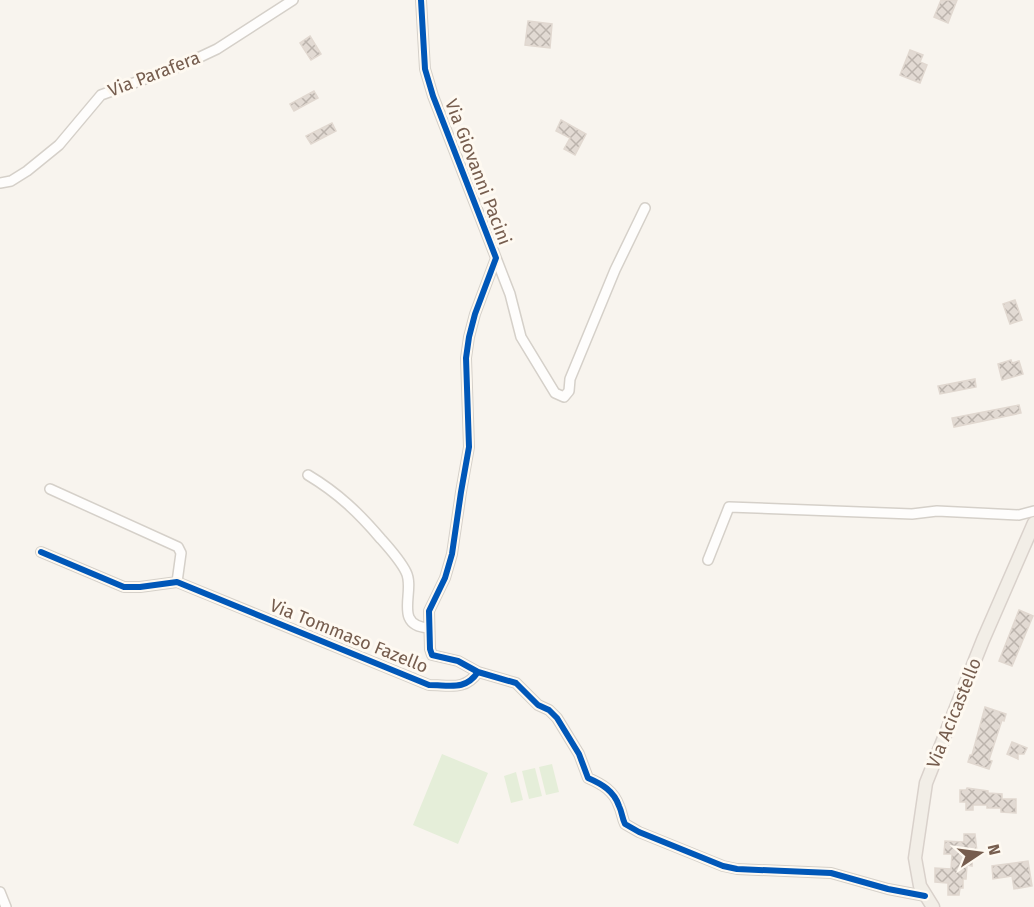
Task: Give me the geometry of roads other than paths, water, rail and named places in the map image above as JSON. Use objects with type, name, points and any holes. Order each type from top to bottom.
[{"type":"main road","name":"Via Acicastello","points":[[933,907],[925,896],[916,875],[915,858],[926,783],[983,640],[1034,523]]},
{"type":"street","name":"Via Parafera","points":[[0,183],[11,181],[27,171],[59,145],[101,94],[183,65],[217,49],[293,0]]},
{"type":"street","name":"Via Giovanni Pacini","points":[[421,0],[425,69],[496,258],[469,337],[466,358],[469,441],[452,554],[445,579],[429,611],[432,655],[458,662],[477,672]]},
{"type":"street","points":[[496,258],[510,294],[521,337],[555,393],[564,397],[569,390],[570,379],[615,270],[645,208]]},
{"type":"street","points":[[308,476],[331,489],[350,504],[392,551],[410,582],[406,608],[409,617],[417,626],[429,628]]},
{"type":"street","points":[[50,489],[178,547],[181,552],[177,582]]},
{"type":"street","points":[[708,560],[729,507],[912,514],[937,511],[1019,515],[1034,511]]},
{"type":"street","name":"Via Tommaso Fazello","points":[[41,552],[124,587],[177,582],[429,685],[463,686],[472,681],[477,672]]},
{"type":"street","points":[[477,672],[516,683],[538,705],[549,710],[557,718],[579,754],[588,778],[608,789],[617,801],[626,824],[639,832],[723,866],[737,869],[831,873],[888,889],[925,896]]},
{"type":"street","points":[[0,892],[6,907]]}]
